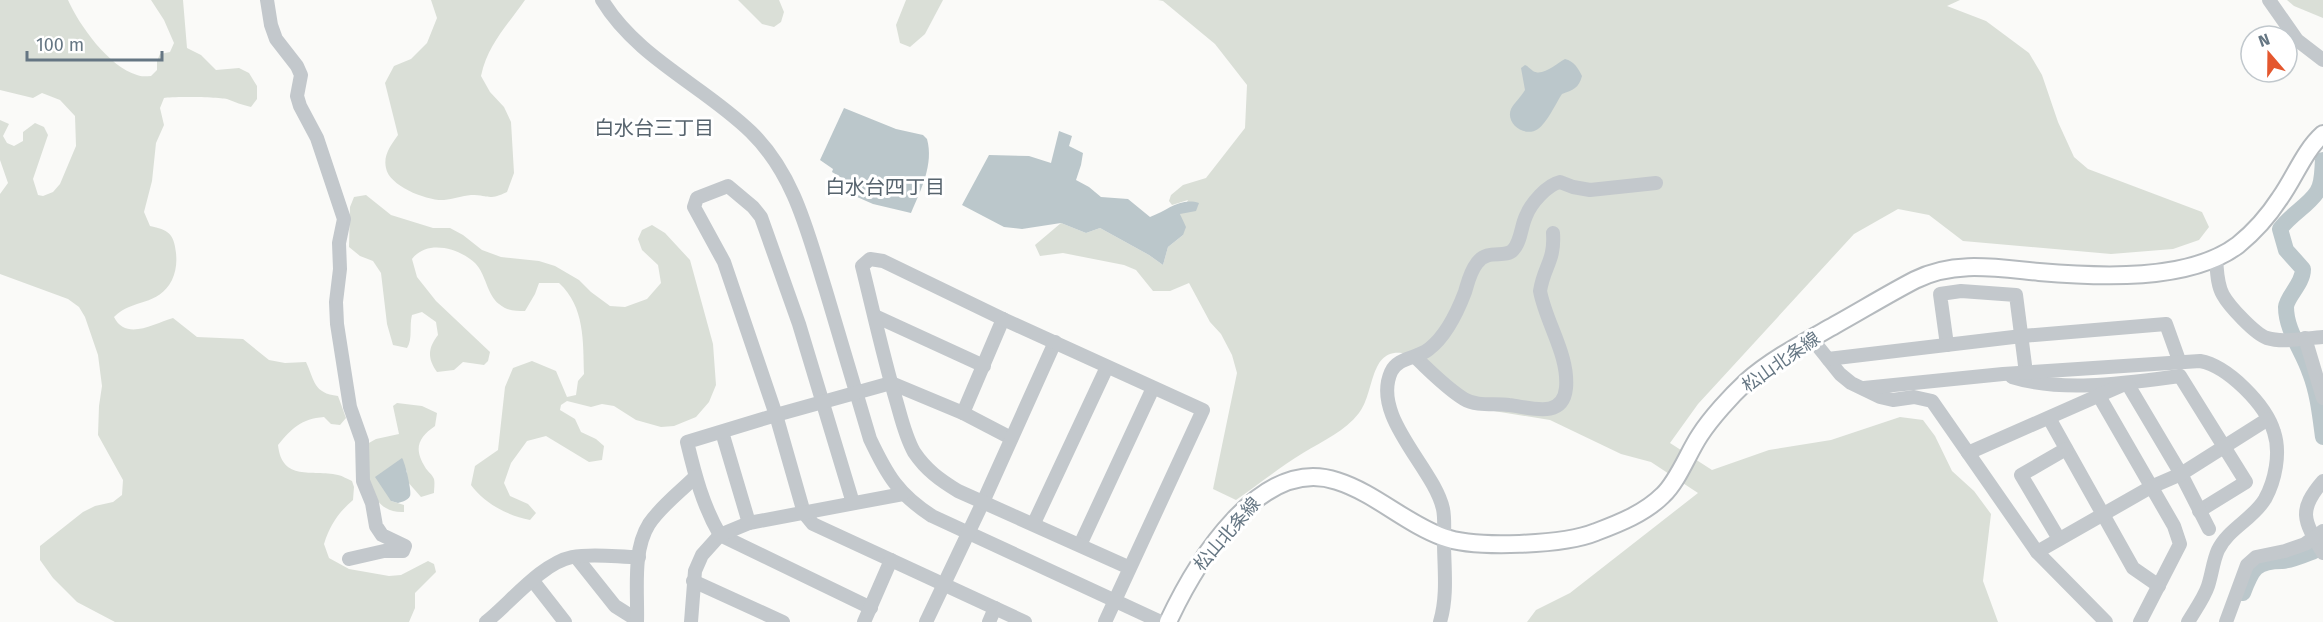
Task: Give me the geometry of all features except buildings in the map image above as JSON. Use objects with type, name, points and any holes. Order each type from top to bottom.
[{"type":"main road","name":"松山北条線","points":[[1168,622],[1191,576],[1208,552],[1260,495],[1281,483],[1309,477],[1339,481],[1365,493],[1419,526],[1444,537],[1461,541],[1499,544],[1563,540],[1592,534],[1636,515],[1666,494],[1701,433],[1746,382],[1812,339],[1916,279],[1943,270],[1977,266],[2050,273],[2138,274],[2189,267],[2216,258],[2238,245],[2258,226],[2281,198],[2304,158],[2323,134]]},
{"type":"street","points":[[267,0],[276,39],[297,66],[301,75],[297,96],[317,138],[344,219],[339,243],[337,324],[350,407],[362,441],[363,481],[372,503],[376,526],[382,535],[405,546],[403,551],[376,553],[349,559]]},
{"type":"street","points":[[602,0],[609,12],[637,42],[752,133],[780,168],[802,213],[870,439],[881,462],[903,494],[932,516],[967,534],[1161,622]]},
{"type":"street","points":[[2269,0],[2297,40],[2323,60]]},
{"type":"street","points":[[1440,622],[1445,586],[1444,511],[1417,458],[1397,427],[1389,398],[1391,373],[1397,364],[1428,350],[1445,331],[1461,304],[1471,272],[1478,261],[1485,255],[1509,253],[1514,249],[1526,216],[1548,188],[1560,182],[1574,188],[1590,190],[1656,183]]},
{"type":"street","points":[[853,503],[823,402],[765,226],[753,207],[728,186],[697,198],[694,207],[724,262],[776,415],[804,513],[813,524],[1025,622]]},
{"type":"street","points":[[1415,357],[1465,400],[1532,410],[1556,407],[1563,399],[1566,388],[1564,368],[1540,291],[1554,250],[1553,233]]},
{"type":"street","points":[[2216,258],[2219,285],[2223,296],[2257,332],[2267,338],[2323,337]]},
{"type":"street","points":[[1104,622],[1130,568],[1203,411],[1004,320],[883,261],[870,259],[862,266],[891,382],[906,434],[925,467],[938,479],[983,502],[1130,568]]},
{"type":"street","points":[[1947,345],[1940,294],[1962,291],[2016,295],[2026,373]]},
{"type":"street","points":[[875,316],[984,366]]},
{"type":"street","points":[[963,413],[1004,320]]},
{"type":"street","points":[[1828,360],[2022,336],[2166,324],[2180,363]]},
{"type":"street","points":[[2305,338],[2323,398]]},
{"type":"street","points":[[1812,339],[1840,374],[1880,398],[1893,400],[1914,397],[1932,401],[2037,552],[2106,622]]},
{"type":"street","points":[[926,622],[1055,342]]},
{"type":"street","points":[[1864,388],[2003,374],[2200,361],[2210,363],[2228,374],[2256,401],[2275,433],[2277,449],[2272,486],[2264,502],[2218,549],[2207,588],[2188,622]]},
{"type":"street","points":[[1034,523],[1107,368]]},
{"type":"street","points":[[2003,374],[2028,382],[2055,385],[2127,383],[2180,376],[2246,482],[2199,511]]},
{"type":"street","points":[[870,608],[720,536],[695,477],[687,442],[891,382],[963,413],[1011,438]]},
{"type":"street","points":[[1968,453],[2127,383]]},
{"type":"street","points":[[2127,383],[2181,474],[2209,529]]},
{"type":"street","points":[[1080,545],[1153,388]]},
{"type":"street","points":[[2099,396],[2174,525],[2180,544],[2140,622]]},
{"type":"street","points":[[2049,418],[2133,568],[2159,586]]},
{"type":"street","points":[[2037,552],[2151,486],[2181,474],[2268,419]]},
{"type":"street","points":[[722,432],[749,523]]},
{"type":"street","points":[[2059,539],[2021,475],[2066,449]]},
{"type":"street","points":[[637,621],[641,542],[648,525],[695,477]]},
{"type":"street","points":[[2323,481],[2309,497],[2305,510],[2308,524],[2318,534],[2323,553]]},
{"type":"street","points":[[691,622],[695,571],[702,555],[720,536],[739,525],[903,494]]},
{"type":"street","points":[[2226,622],[2247,565],[2256,557],[2305,544],[2318,534]]},
{"type":"street","points":[[493,620],[552,566],[576,557],[639,557]]},
{"type":"street","points":[[576,557],[615,606],[637,621]]},
{"type":"street","points":[[864,622],[891,560]]},
{"type":"street","points":[[693,580],[783,622]]},
{"type":"street","points":[[533,581],[565,622]]},
{"type":"street","points":[[989,622],[995,608]]},
{"type":"shaded area","points":[[0,0],[68,0],[87,33],[106,54],[126,71],[139,76],[151,76],[157,70],[160,54],[170,52],[174,43],[164,20],[151,0],[183,0],[187,48],[201,55],[216,70],[239,68],[249,73],[257,86],[257,99],[251,107],[222,98],[164,98],[160,108],[164,125],[156,143],[152,181],[144,212],[150,226],[166,231],[172,237],[176,253],[175,270],[172,280],[160,294],[121,311],[114,317],[125,328],[133,329],[149,327],[173,318],[197,337],[243,339],[269,360],[285,363],[306,362],[319,389],[338,396],[346,418],[340,425],[331,424],[324,417],[298,425],[278,445],[281,457],[285,464],[300,472],[338,475],[352,481],[353,500],[335,520],[324,544],[329,558],[349,569],[389,576],[401,575],[428,561],[434,564],[436,572],[415,593],[415,608],[409,622],[115,622],[77,602],[53,578],[40,560],[40,546],[83,512],[95,506],[113,502],[122,495],[123,480],[98,435],[102,386],[98,355],[85,317],[79,307],[68,299],[0,274],[0,194],[8,183],[0,160],[0,120],[9,124],[3,136],[7,143],[14,146],[23,141],[23,132],[35,123],[44,127],[48,135],[33,179],[38,195],[43,196],[53,192],[60,184],[76,146],[75,116],[60,100],[42,93],[33,98],[0,90]]},
{"type":"shaded area","points":[[431,0],[525,0],[493,45],[481,76],[490,92],[504,107],[511,122],[514,173],[507,192],[501,195],[492,197],[471,195],[444,200],[428,198],[394,181],[386,168],[387,154],[398,135],[385,83],[394,66],[411,59],[427,43],[437,18]]},
{"type":"shaded area","points":[[738,0],[779,0],[784,12],[781,22],[774,27],[762,24]]},
{"type":"shaded area","points":[[906,0],[943,0],[925,34],[910,47],[900,43],[896,25]]},
{"type":"shaded area","points":[[1158,0],[1960,0],[1947,6],[1986,21],[2029,53],[2042,75],[2058,122],[2074,157],[2088,169],[2202,212],[2209,227],[2199,240],[2173,249],[2111,254],[1963,241],[1929,215],[1898,209],[1854,234],[1698,404],[1670,443],[1712,470],[1769,450],[1831,440],[1900,417],[1923,420],[1935,436],[1952,471],[1974,491],[1991,514],[1983,581],[1998,622],[1527,622],[1536,610],[1570,593],[1698,493],[1651,462],[1621,454],[1550,420],[1463,406],[1402,353],[1391,354],[1378,365],[1364,405],[1347,425],[1286,464],[1236,500],[1213,489],[1237,373],[1232,355],[1221,334],[1210,322],[1189,283],[1170,291],[1153,291],[1136,270],[1124,265],[1063,253],[1040,256],[1035,245],[1061,223],[1086,233],[1100,228],[1163,265],[1168,247],[1183,235],[1180,214],[1188,200],[1172,205],[1169,201],[1171,195],[1183,185],[1206,178],[1245,128],[1247,85],[1215,44],[1163,1]]},
{"type":"shaded area","points":[[2287,0],[2323,0],[2323,18],[2294,6]]},
{"type":"shaded area","points":[[1565,59],[1573,63],[1582,76],[1577,86],[1562,94],[1548,118],[1538,129],[1527,132],[1517,128],[1510,115],[1512,107],[1525,90],[1521,68],[1525,65],[1533,71],[1541,72]]},
{"type":"shaded area","points":[[844,108],[896,129],[923,135],[927,139],[928,167],[911,213],[873,204],[848,193],[852,184],[832,172],[833,169],[820,160]]},
{"type":"shaded area","points":[[1059,131],[1072,136],[1069,146],[1083,153],[1076,180],[1101,197],[1128,199],[1150,217],[1180,203],[1199,203],[1196,211],[1180,214],[1186,227],[1183,235],[1168,247],[1163,265],[1100,228],[1086,233],[1061,223],[1022,229],[1004,227],[962,205],[989,155],[1029,156],[1051,163]]},
{"type":"shaded area","points":[[366,195],[391,215],[433,228],[450,228],[482,250],[501,257],[539,261],[555,266],[579,280],[610,306],[625,307],[647,299],[661,283],[658,265],[642,250],[638,239],[642,230],[652,225],[665,233],[690,260],[713,344],[716,385],[709,402],[696,417],[674,426],[661,427],[636,420],[614,406],[602,404],[591,407],[567,401],[561,405],[560,410],[575,419],[581,432],[596,439],[604,446],[602,460],[589,462],[546,436],[527,441],[511,463],[504,483],[510,496],[528,504],[536,513],[530,520],[497,508],[476,492],[471,485],[475,466],[498,450],[505,387],[513,368],[532,361],[556,371],[567,397],[576,395],[578,381],[584,374],[584,362],[581,325],[574,303],[559,283],[539,283],[525,311],[514,311],[495,300],[479,268],[461,253],[434,248],[418,253],[412,259],[417,277],[436,301],[490,352],[488,361],[484,365],[463,362],[454,370],[437,372],[430,358],[432,344],[438,335],[436,322],[422,312],[412,315],[410,341],[407,348],[393,345],[387,324],[381,273],[373,261],[360,256],[349,247],[350,207],[354,197]]},
{"type":"shaded area","points":[[397,403],[422,406],[437,413],[435,426],[425,434],[419,449],[421,460],[434,479],[434,493],[421,497],[407,481],[407,470],[391,501],[404,505],[404,512],[392,511],[376,498],[371,488],[367,466],[367,444],[376,439],[399,434],[393,406]]},
{"type":"shaded area","points":[[402,458],[408,477],[410,496],[398,503],[391,501],[375,477]]},
{"type":"waterway","points":[[2323,160],[2321,181],[2317,192],[2280,229],[2286,250],[2303,269],[2300,280],[2287,303],[2287,316],[2313,381],[2323,437]]},
{"type":"waterway","points":[[2243,593],[2256,568],[2266,563],[2286,560],[2314,551],[2312,546]]},
{"type":"district","name":"白水台三丁目","points":[[654,128]]},
{"type":"district","name":"白水台四丁目","points":[[885,187]]}]
